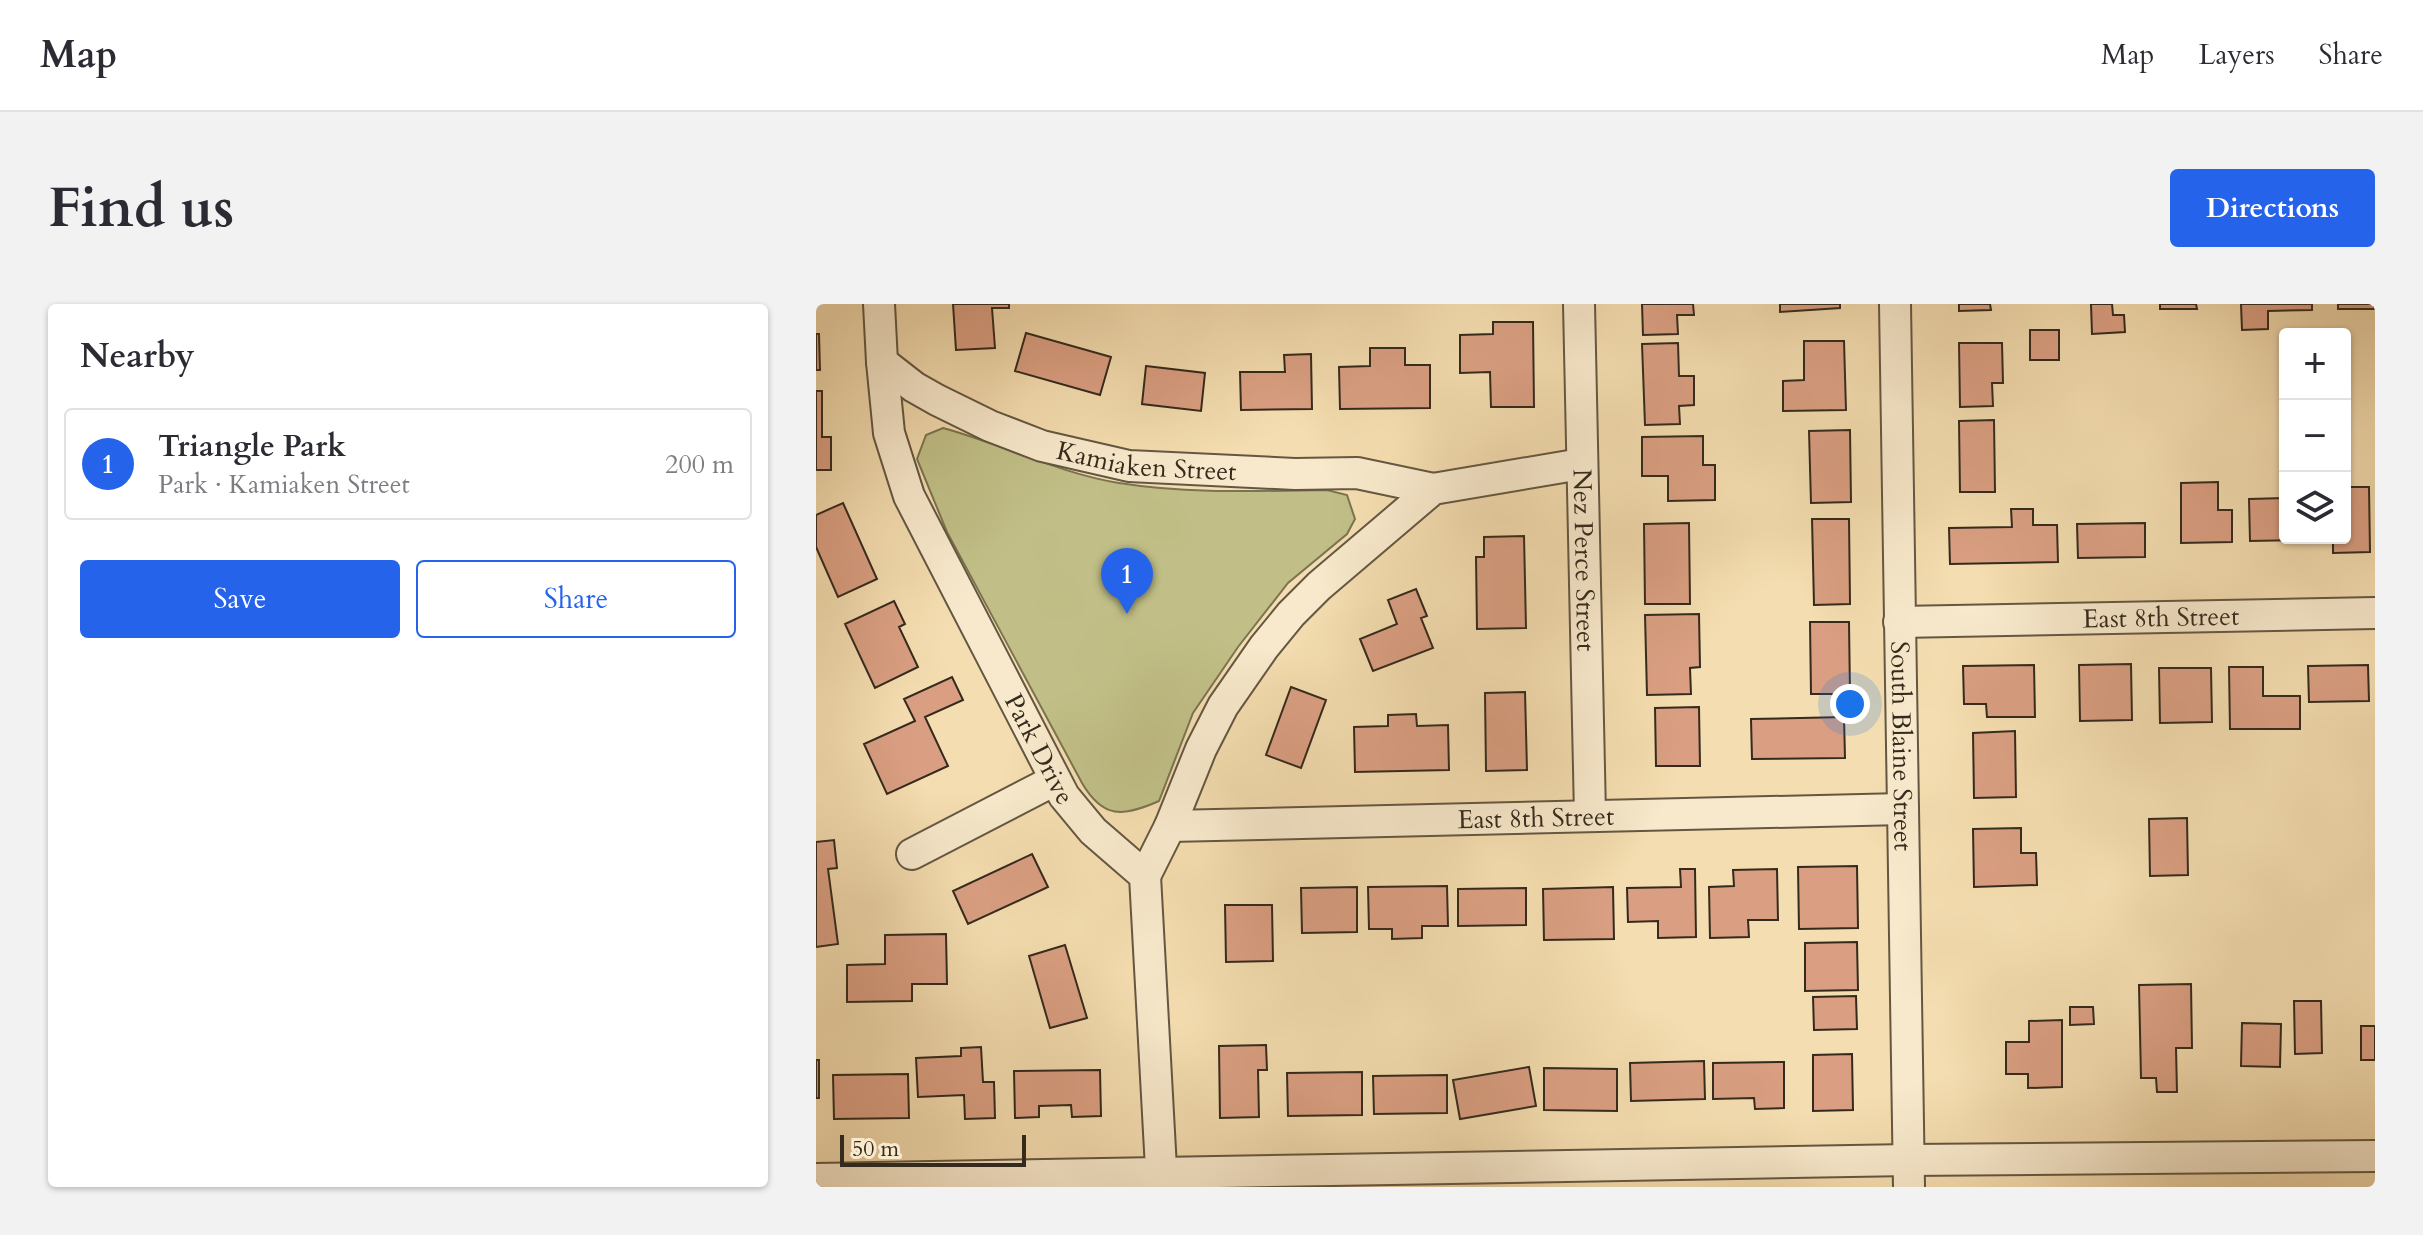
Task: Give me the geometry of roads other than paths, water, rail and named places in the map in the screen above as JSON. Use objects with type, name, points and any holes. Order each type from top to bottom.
[{"type":"street","name":"Park Drive","points":[[879,304],[889,433],[909,496],[1064,796],[1093,831],[1145,876]]},
{"type":"street","name":"Nez Perce Street","points":[[1579,304],[1590,815]]},
{"type":"street","name":"South Blaine Street","points":[[1895,304],[1909,1173]]},
{"type":"street","name":"Kamiaken Street","points":[[882,362],[914,387],[990,426],[1042,446],[1129,466],[1223,472],[1357,473],[1433,489],[1581,464]]},
{"type":"street","points":[[1162,1180],[1145,876],[1170,826],[1206,738],[1223,706],[1264,647],[1319,586],[1433,489]]},
{"type":"street","name":"East 8th Street","points":[[1899,622],[2375,613]]},
{"type":"street","points":[[912,854],[1055,780]]},
{"type":"street","name":"East 8th Street","points":[[1170,826],[1903,809]]},
{"type":"street","points":[[816,1179],[1162,1180],[2183,1173],[2375,1156]]},
{"type":"place","name":"Triangle Park","points":[[1127,614]]}]
